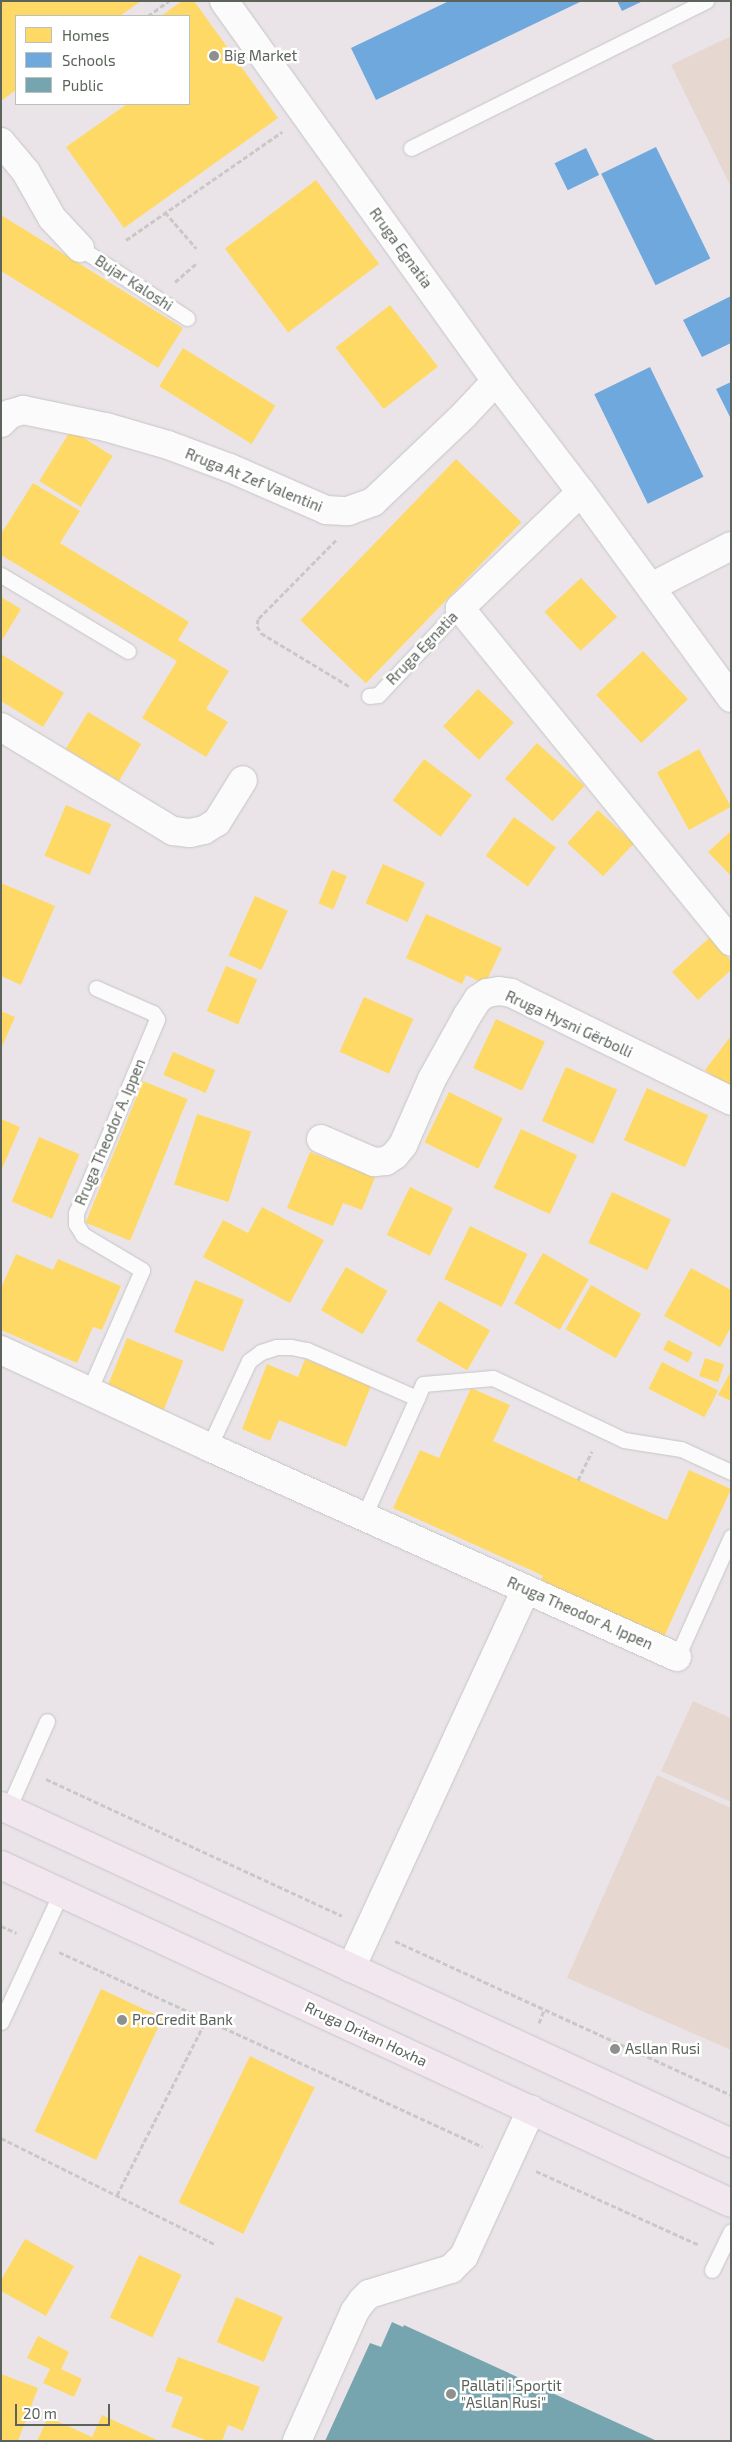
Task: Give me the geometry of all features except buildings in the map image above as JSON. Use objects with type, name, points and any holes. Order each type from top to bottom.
[{"type":"main road","points":[[4,1807],[731,2143]]},
{"type":"main road","name":"Rruga Dritan Hoxha","points":[[1,1865],[731,2203]]},
{"type":"street","name":"Rruga Egnatia","points":[[224,1],[496,381],[581,492],[731,698]]},
{"type":"street","points":[[1,142],[26,172],[52,218],[80,248]]},
{"type":"street","name":"Rruga At Zef Valentini","points":[[1,423],[10,414],[23,410],[106,427],[168,445],[230,468],[326,510],[348,511],[373,502],[465,414],[496,381]]},
{"type":"street","name":"Rruga Egnatia","points":[[460,608],[581,492]]},
{"type":"street","points":[[651,587],[731,546]]},
{"type":"street","points":[[460,608],[731,942]]},
{"type":"street","points":[[1,727],[173,831],[190,833],[204,830],[217,822],[243,780]]},
{"type":"street","name":"Rruga Hysni Gërbolli","points":[[321,1139],[374,1162],[386,1161],[395,1155],[403,1145],[432,1079],[467,1016],[478,999],[487,993],[499,991],[511,993],[731,1101]]},
{"type":"street","name":"Rruga Theodor A. Ippen","points":[[1,1350],[209,1448],[677,1656]]},
{"type":"street","points":[[351,1968],[526,1589]]},
{"type":"street","points":[[297,2441],[355,2311],[370,2294],[439,2274],[456,2265],[469,2249],[531,2110]]},
{"type":"lane","points":[[411,148],[706,1]]},
{"type":"lane","name":"Bujar Kaloshi","points":[[80,248],[187,318]]},
{"type":"lane","points":[[1,575],[128,651]]},
{"type":"lane","name":"Rruga Egnatia","points":[[369,696],[378,695],[460,608]]},
{"type":"lane","name":"Rruga Theodor A. Ippen","points":[[89,1391],[142,1270],[83,1235],[76,1224],[76,1213],[157,1019],[153,1012],[96,988]]},
{"type":"lane","points":[[209,1448],[249,1361],[261,1352],[276,1347],[292,1347],[307,1350],[417,1398]]},
{"type":"lane","points":[[364,1516],[423,1384],[493,1378],[624,1440],[682,1449],[731,1472]]},
{"type":"lane","name":"Rruga Theodor A. Ippen","points":[[677,1656],[731,1537]]},
{"type":"lane","points":[[4,1807],[47,1721]]},
{"type":"lane","points":[[1,2022],[61,1893]]},
{"type":"lane","points":[[712,2270],[731,2231]]},
{"type":"path","points":[[149,15],[169,1]]},
{"type":"path","points":[[126,240],[306,115]]},
{"type":"path","points":[[165,212],[196,248]]},
{"type":"path","points":[[176,281],[197,263]]},
{"type":"path","points":[[339,537],[258,618],[257,626],[261,633],[369,696]]},
{"type":"path","points":[[578,1480],[583,1469]]},
{"type":"path","points":[[1,1926],[720,2254]]},
{"type":"path","points":[[117,2196],[206,2020]]},
{"type":"path","points":[[1,2138],[216,2244]]},
{"type":"shaded area","points":[[731,36],[731,187],[671,65]]},
{"type":"shaded area","points":[[693,1701],[731,1718],[731,1802],[661,1771]]},
{"type":"shaded area","points":[[657,1775],[731,1808],[731,2050],[567,1978]]},
{"type":"place","name":"Big Market","points":[[214,56]]},
{"type":"place","name":"ProCredit Bank","points":[[122,2020]]},
{"type":"place","name":"Asllan Rusi","points":[[615,2049]]},
{"type":"place","name":"Pallati i Sportit \"Asllan Rusi\"","points":[[451,2394]]}]
